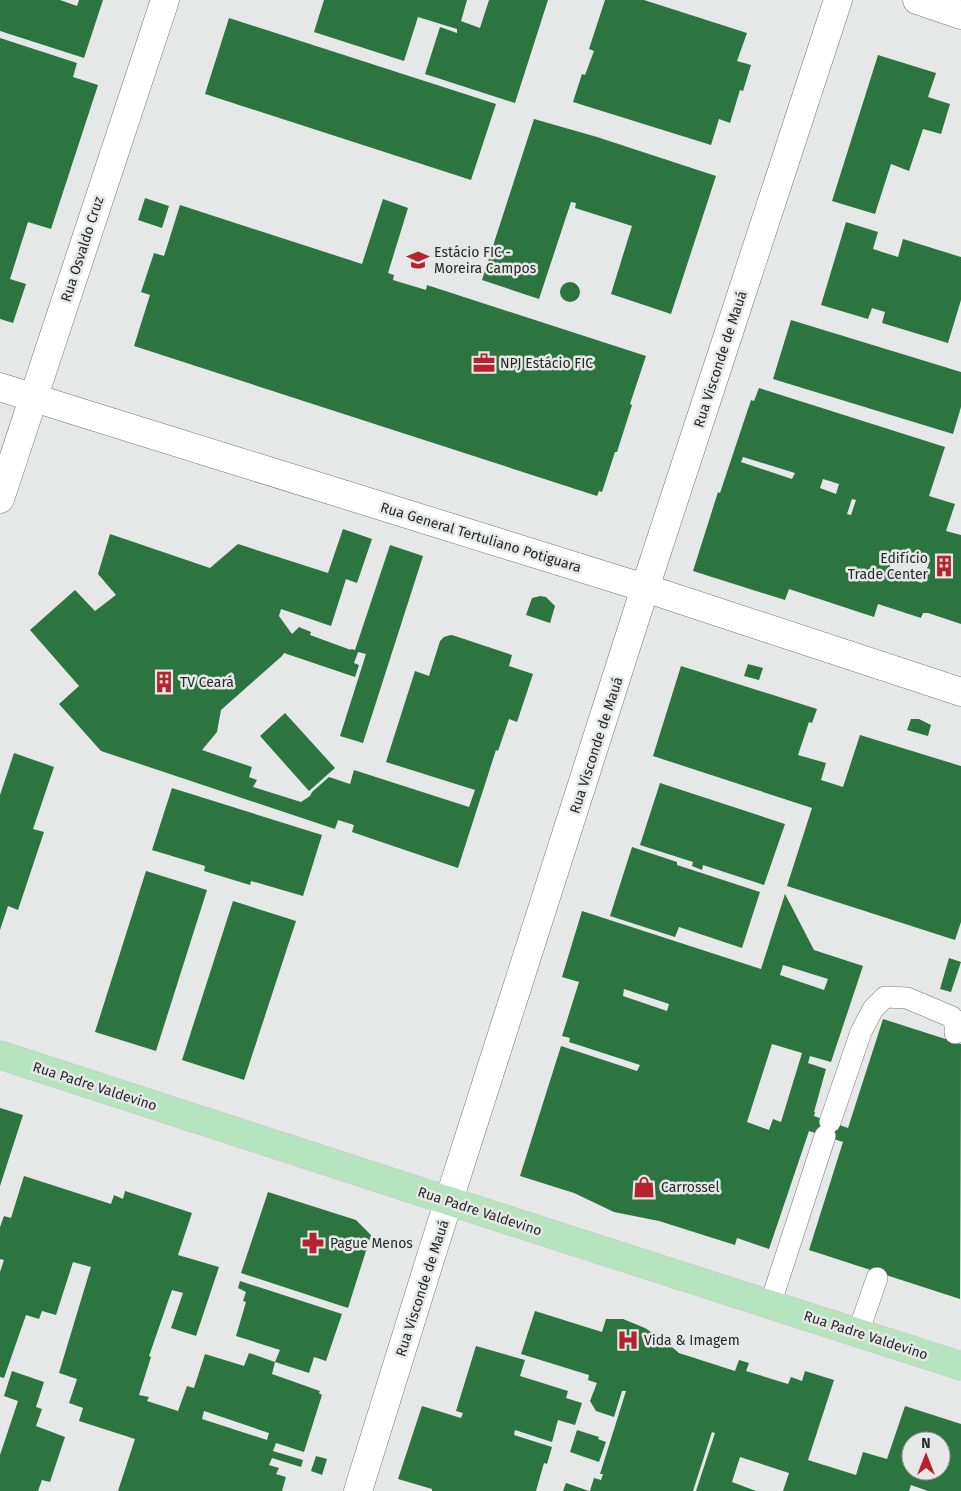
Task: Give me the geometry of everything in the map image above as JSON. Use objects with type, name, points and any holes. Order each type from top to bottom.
[{"type":"main road","name":"Rua Padre Valdevino","points":[[0,1055],[961,1366]]},
{"type":"street","name":"Rua Osvaldo Cruz","points":[[0,499],[165,0]]},
{"type":"street","name":"Rua Visconde de Mauá","points":[[358,1491],[432,1253],[645,588],[838,0]]},
{"type":"street","points":[[917,0],[961,15]]},
{"type":"street","name":"Rua General Tertuliano Potiguara","points":[[0,387],[645,588],[961,692]]},
{"type":"lane","points":[[770,1305],[827,1129],[862,1032],[873,1009],[885,997],[907,998],[952,1018],[955,1024],[955,1033]]},
{"type":"lane","points":[[858,1333],[877,1278]]},
{"type":"building","points":[[0,0],[60,0],[77,6],[79,0],[103,0],[84,58],[0,31]]},
{"type":"building","points":[[324,0],[467,0],[461,21],[480,28],[489,0],[548,0],[515,103],[425,74],[440,27],[457,33],[457,29],[418,17],[404,61],[314,32]]},
{"type":"building","points":[[605,0],[644,0],[747,33],[737,61],[751,65],[743,91],[740,90],[730,123],[719,119],[711,145],[573,102],[582,74],[585,75],[594,51],[589,49]]},
{"type":"building","points":[[229,18],[496,104],[471,180],[205,94]]},
{"type":"building","points":[[0,38],[77,63],[73,77],[98,85],[51,229],[28,222],[10,279],[26,284],[13,323],[0,319]]},
{"type":"building","points":[[878,55],[936,73],[928,97],[950,104],[941,134],[923,129],[909,171],[891,164],[875,214],[832,201]]},
{"type":"building","points":[[534,119],[597,137],[716,176],[671,314],[611,294],[632,226],[575,208],[576,203],[571,202],[539,299],[482,280]]},
{"type":"building","points":[[145,198],[169,206],[162,228],[138,220]]},
{"type":"building","points":[[383,199],[408,208],[388,273],[394,275],[393,280],[426,290],[427,285],[646,356],[617,452],[615,452],[602,492],[599,491],[597,496],[134,346],[150,295],[141,292],[154,253],[164,256],[180,205],[362,264]]},
{"type":"building","points":[[846,222],[878,232],[873,249],[898,257],[903,239],[961,257],[961,300],[948,343],[882,323],[885,312],[872,308],[868,319],[821,305]]},
{"type":"building","points":[[566,282],[574,282],[580,288],[580,296],[574,302],[566,302],[560,296],[560,288]]},
{"type":"building","points":[[791,320],[961,372],[961,407],[953,434],[773,379]]},
{"type":"building","points":[[759,388],[945,447],[929,496],[955,504],[946,531],[961,535],[961,624],[928,613],[923,613],[921,618],[878,604],[874,617],[789,589],[785,600],[693,571],[718,492],[720,493],[751,400],[754,401]],"holes":[[[743,457],[795,473],[792,479],[741,462]],[[823,479],[839,484],[836,494],[820,488]],[[852,499],[856,500],[851,515],[847,514]],[[895,549],[930,560],[922,583],[888,572]]]},
{"type":"building","name":"TV Ceará","points":[[343,529],[372,539],[357,583],[346,579],[331,626],[281,609],[279,616],[292,634],[299,627],[311,632],[310,635],[355,650],[390,545],[423,556],[363,743],[340,736],[366,654],[358,652],[354,663],[359,665],[355,677],[284,653],[221,710],[217,732],[202,750],[252,767],[249,777],[257,780],[253,787],[301,802],[310,796],[329,777],[350,784],[354,770],[469,807],[475,790],[386,762],[415,671],[429,676],[440,641],[444,637],[455,636],[512,655],[509,666],[533,674],[517,722],[509,719],[498,751],[496,750],[458,868],[352,832],[354,825],[338,820],[335,829],[101,751],[59,704],[79,686],[30,630],[75,590],[95,611],[116,595],[98,574],[110,534],[210,568],[238,544],[328,573]]},
{"type":"building","points":[[546,597],[555,606],[550,623],[526,615],[532,598]]},
{"type":"building","points":[[748,664],[763,668],[759,680],[744,676]]},
{"type":"building","points":[[681,666],[817,709],[812,723],[809,722],[798,755],[826,763],[821,780],[843,787],[860,735],[961,766],[961,922],[955,940],[787,886],[812,808],[653,756]]},
{"type":"building","points":[[285,713],[335,768],[309,791],[260,736]]},
{"type":"building","points":[[911,719],[919,719],[931,725],[928,736],[907,730]]},
{"type":"building","points":[[14,753],[54,767],[33,829],[44,832],[18,910],[8,906],[0,930],[0,795]]},
{"type":"building","points":[[660,783],[785,824],[764,885],[703,865],[702,870],[692,866],[693,862],[640,845]]},
{"type":"building","points":[[172,788],[322,835],[303,896],[251,881],[250,885],[204,871],[205,866],[152,850]]},
{"type":"building","points":[[632,847],[677,862],[677,865],[760,892],[742,948],[679,927],[675,937],[610,916]]},
{"type":"building","points":[[146,871],[207,890],[156,1051],[95,1032]]},
{"type":"building","points":[[785,894],[814,950],[863,966],[831,1062],[810,1056],[808,1063],[826,1069],[814,1116],[848,1128],[883,1019],[961,1044],[960,1299],[809,1250],[843,1142],[809,1131],[769,1249],[737,1238],[735,1245],[659,1221],[614,1212],[574,1193],[520,1176],[561,1046],[637,1071],[640,1065],[569,1042],[570,1038],[562,1036],[579,982],[562,977],[582,911],[761,969]],"holes":[[[783,965],[828,979],[824,990],[780,975]],[[624,989],[669,1004],[667,1011],[623,996]],[[772,1044],[802,1053],[781,1122],[773,1119],[769,1130],[747,1122]]]},
{"type":"building","points":[[233,901],[296,921],[244,1080],[182,1060]]},
{"type":"building","points":[[949,958],[961,962],[951,992],[940,989]]},
{"type":"building","points":[[0,1108],[23,1115],[0,1186]]},
{"type":"building","points":[[24,1176],[111,1204],[114,1195],[123,1199],[125,1191],[192,1213],[178,1255],[219,1267],[196,1336],[171,1328],[183,1293],[172,1290],[149,1356],[151,1357],[139,1395],[149,1397],[147,1401],[178,1411],[187,1386],[194,1388],[205,1354],[244,1366],[249,1353],[275,1362],[272,1374],[320,1391],[319,1393],[322,1395],[304,1452],[276,1443],[273,1451],[303,1460],[301,1467],[272,1458],[269,1465],[279,1468],[276,1474],[286,1477],[282,1491],[118,1491],[135,1439],[79,1421],[83,1408],[69,1403],[77,1379],[59,1373],[91,1267],[73,1262],[56,1315],[42,1311],[39,1319],[26,1315],[4,1378],[0,1377],[0,1272],[4,1260],[0,1259],[0,1227],[4,1216],[11,1218]],"holes":[[[204,1411],[269,1433],[267,1440],[202,1419]]]},
{"type":"building","points":[[268,1192],[356,1220],[371,1235],[348,1308],[241,1273]]},
{"type":"building","points":[[240,1281],[342,1314],[326,1361],[314,1357],[309,1373],[275,1362],[280,1350],[236,1336],[246,1302],[243,1301],[246,1292],[238,1288]]},
{"type":"building","points":[[535,1311],[602,1332],[606,1319],[623,1319],[645,1328],[679,1353],[735,1371],[739,1360],[749,1363],[746,1371],[788,1384],[791,1377],[802,1381],[805,1371],[834,1380],[808,1460],[856,1475],[863,1452],[887,1459],[905,1406],[961,1424],[961,1491],[928,1491],[911,1485],[909,1491],[783,1491],[789,1473],[740,1457],[732,1482],[756,1491],[696,1491],[715,1433],[712,1432],[693,1491],[590,1491],[594,1478],[601,1480],[603,1474],[600,1474],[626,1391],[622,1391],[614,1417],[596,1411],[590,1401],[597,1383],[588,1380],[589,1375],[521,1354]]},
{"type":"building","points":[[476,1346],[525,1360],[520,1376],[568,1391],[566,1398],[582,1403],[575,1425],[558,1420],[552,1442],[515,1430],[514,1435],[552,1447],[547,1464],[544,1463],[536,1491],[432,1491],[432,1489],[398,1479],[422,1406],[461,1418],[463,1413],[456,1411]]},
{"type":"building","points":[[12,1371],[44,1382],[36,1407],[42,1409],[36,1426],[65,1437],[50,1482],[42,1480],[38,1491],[0,1491],[0,1455],[18,1401],[4,1396]]},
{"type":"building","points":[[577,1430],[599,1437],[598,1439],[606,1442],[599,1462],[570,1452]]},
{"type":"building","points":[[316,1456],[327,1459],[322,1475],[311,1471]]},
{"type":"building","points":[[566,1483],[589,1491],[563,1491]]},
{"type":"place","name":"Estácio FIC - Moreira Campos","points":[[418,260]]},
{"type":"place","name":"NPJ Estácio FIC","points":[[484,363]]},
{"type":"place","name":"Edifício Trade Center","points":[[944,566]]},
{"type":"place","name":"TV Ceará","points":[[164,682]]},
{"type":"place","name":"Carrossel","points":[[644,1187]]},
{"type":"place","name":"Pague Menos","points":[[313,1243]]},
{"type":"place","name":"Vida & Imagem","points":[[628,1340]]}]
